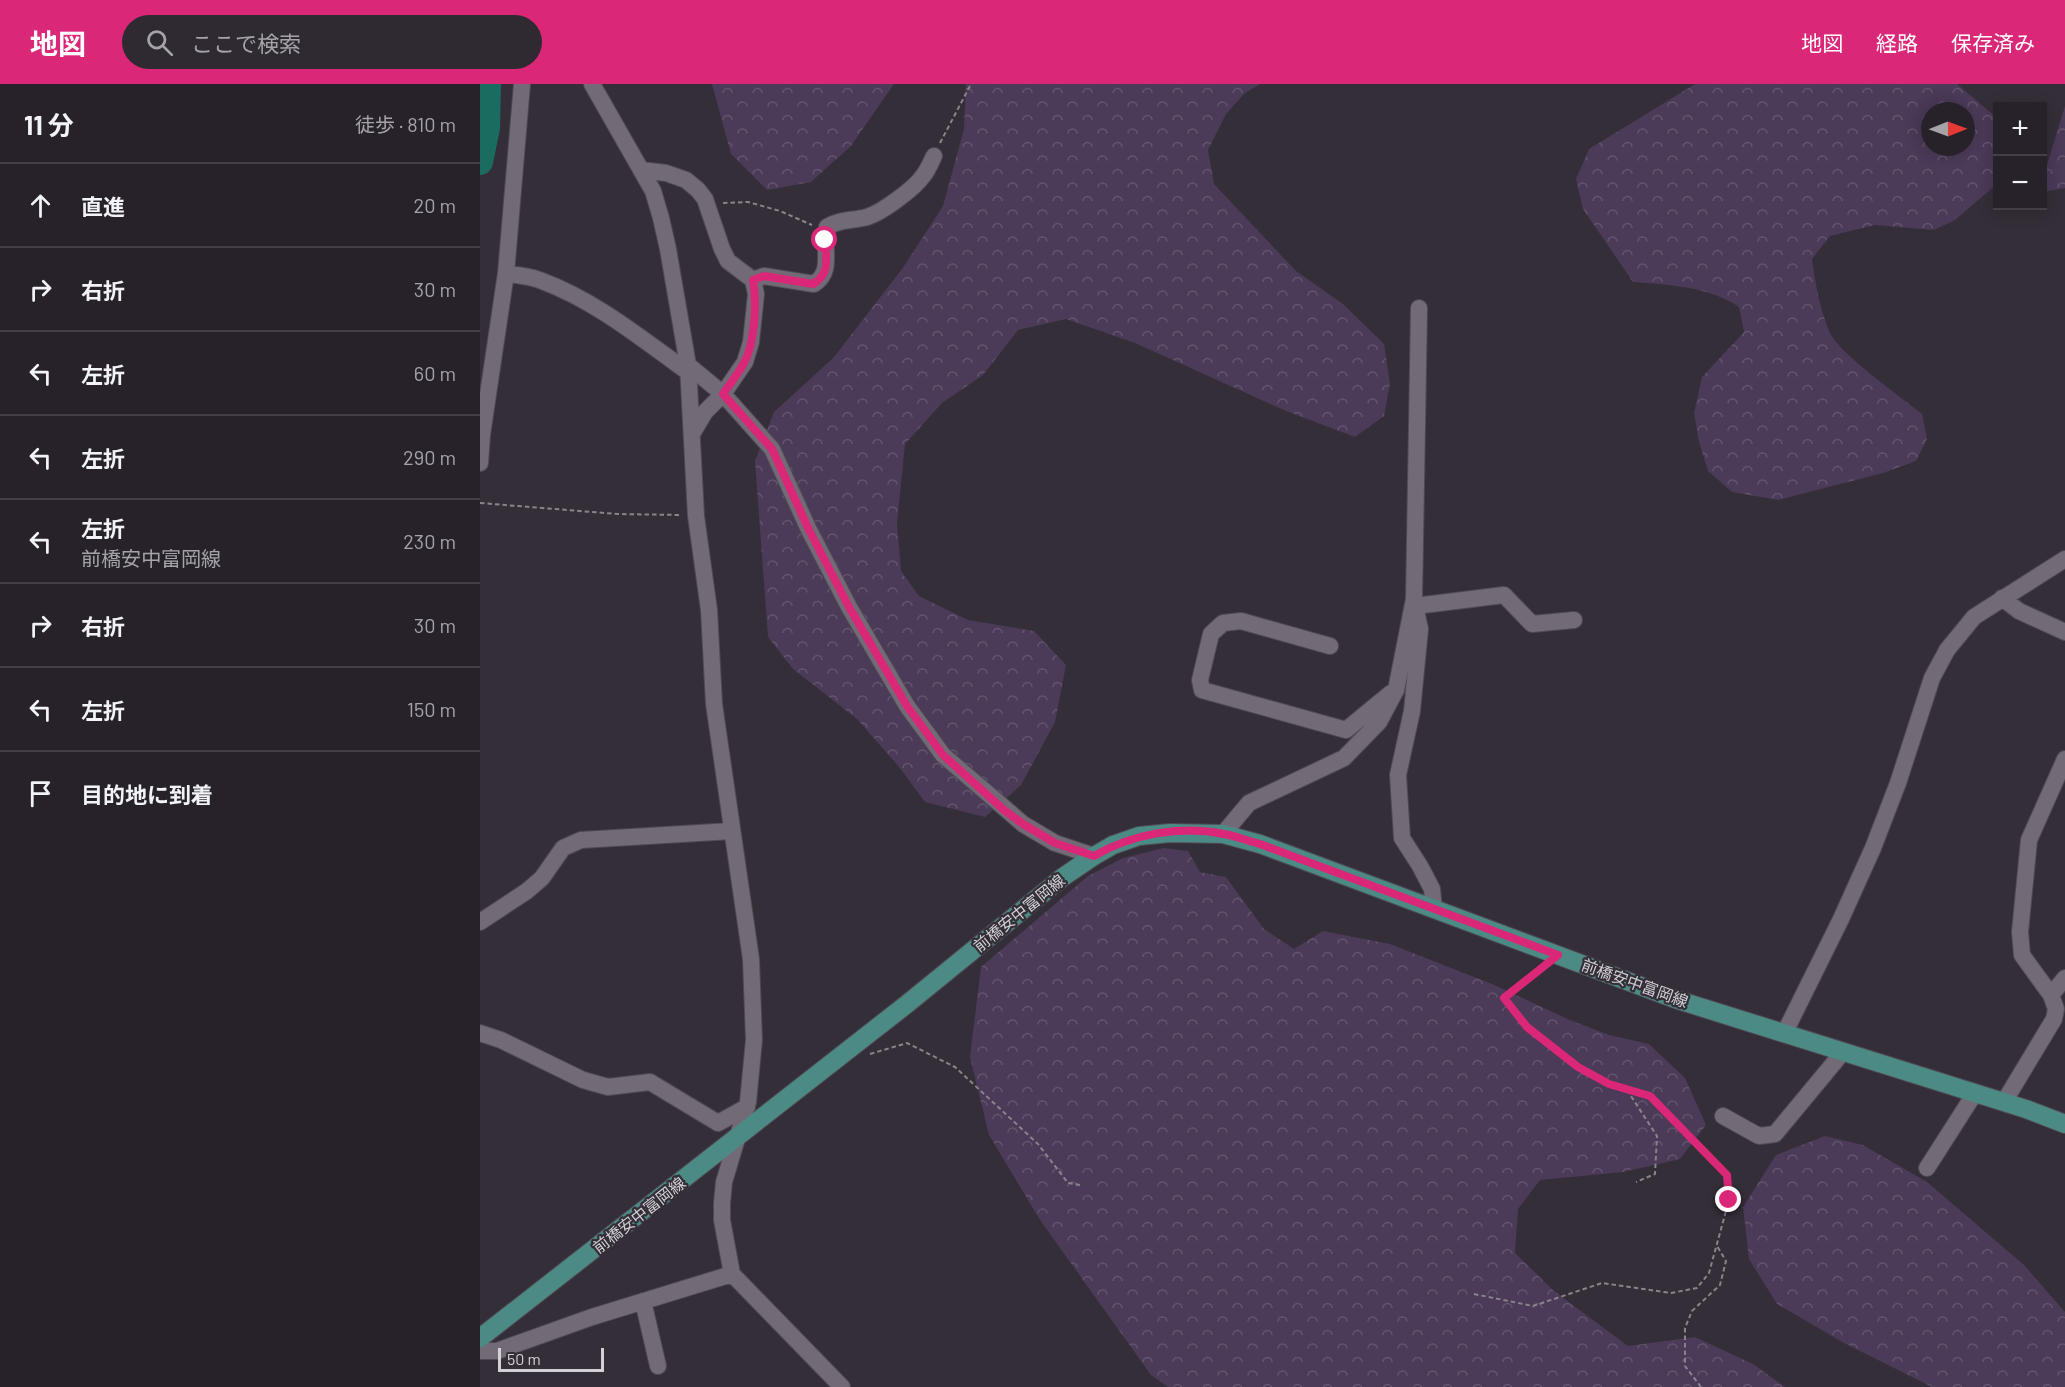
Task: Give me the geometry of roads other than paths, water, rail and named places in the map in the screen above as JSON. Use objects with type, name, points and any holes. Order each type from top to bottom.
[{"type":"main road","name":"前橋安中富岡線","points":[[480,1338],[841,1056],[1063,877],[1113,845],[1139,836],[1170,832],[1223,834],[1260,844],[1678,1000],[2004,1102],[2065,1124]]},
{"type":"street","points":[[480,463],[482,435],[506,273],[522,84]]},
{"type":"street","points":[[592,84],[653,191],[662,218],[688,368],[696,516],[710,610],[714,704],[751,959],[754,1040],[747,1107],[724,1182],[722,1203],[722,1220],[732,1274],[842,1387]]},
{"type":"street","points":[[753,280],[764,276],[813,284],[822,279],[826,271],[827,227],[835,222],[869,216],[886,206],[912,188],[924,176],[934,156]]},
{"type":"street","points":[[641,170],[666,173],[686,180],[705,199],[728,261],[753,280],[756,294],[751,342],[745,362],[723,394],[705,412],[692,434]]},
{"type":"street","points":[[506,273],[540,280],[570,292],[688,368],[723,394],[772,449],[809,530],[849,607],[907,706],[943,755],[1004,810],[1023,824],[1055,843],[1094,856]]},
{"type":"street","points":[[1223,834],[1249,803],[1344,758],[1379,722],[1396,690],[1414,603],[1419,308]]},
{"type":"street","points":[[1785,1034],[1873,848],[1898,783],[1932,678],[1947,650],[1974,617],[2065,559]]},
{"type":"street","points":[[1414,603],[1504,595],[1532,624],[1574,620]]},
{"type":"street","points":[[2002,598],[2019,611],[2065,632]]},
{"type":"street","points":[[1414,603],[1420,629],[1412,711],[1398,775],[1402,838],[1432,889],[1434,909]]},
{"type":"street","points":[[1330,646],[1241,621],[1223,623],[1211,634],[1200,680],[1202,690],[1346,730],[1396,690]]},
{"type":"street","points":[[2057,1006],[2022,956],[2020,932],[2029,840],[2065,759]]},
{"type":"street","points":[[480,922],[527,891],[542,878],[562,849],[581,840],[732,831]]},
{"type":"street","points":[[2004,1102],[2054,1019],[2065,978]]},
{"type":"street","points":[[480,1034],[501,1040],[583,1080],[608,1087],[651,1082],[718,1123],[747,1107]]},
{"type":"street","points":[[1723,1116],[1760,1136],[1775,1134],[1843,1052]]},
{"type":"street","points":[[1927,1168],[1975,1093]]},
{"type":"street","points":[[480,1351],[498,1350],[643,1301],[732,1274]]},
{"type":"street","points":[[643,1301],[658,1366]]},
{"type":"waterway","points":[[480,162],[487,128],[488,84]]}]
